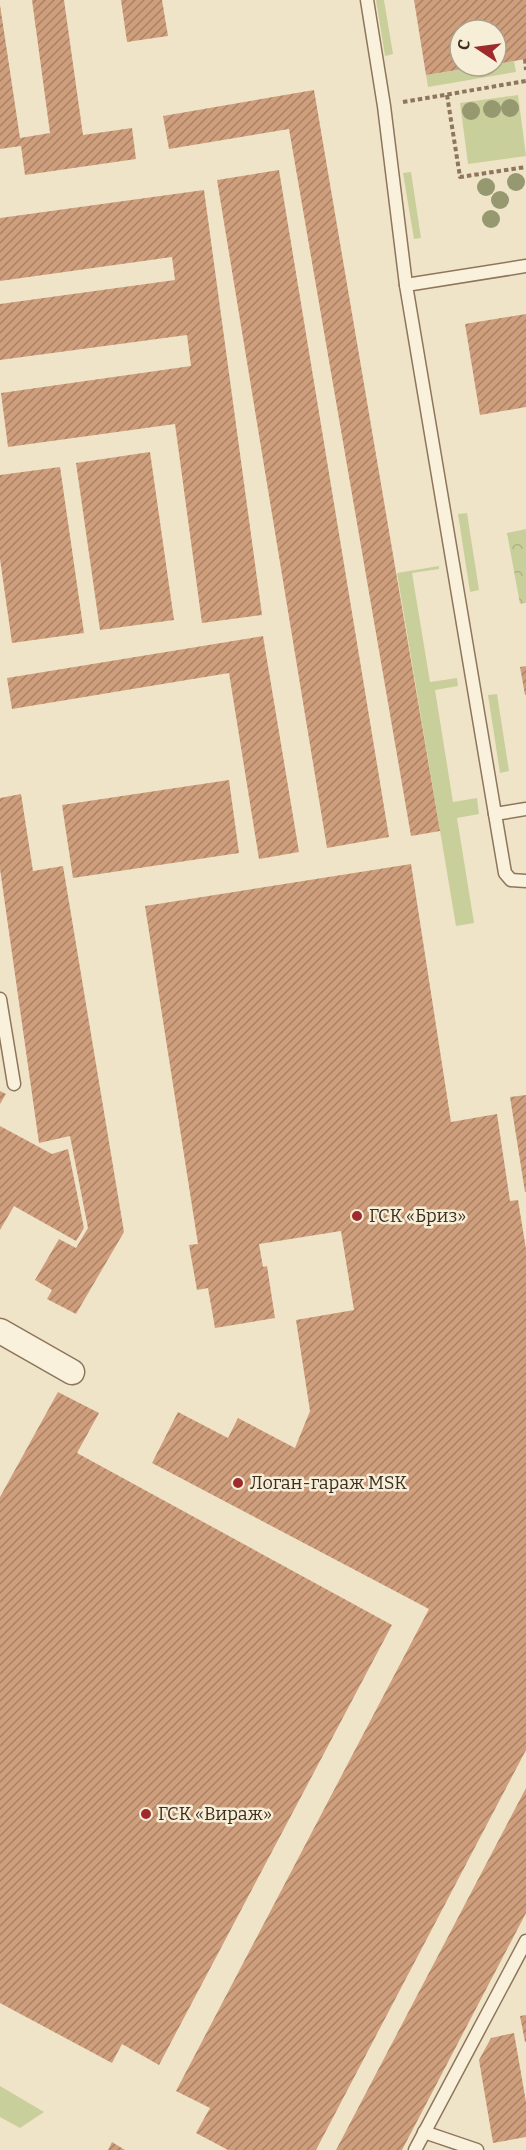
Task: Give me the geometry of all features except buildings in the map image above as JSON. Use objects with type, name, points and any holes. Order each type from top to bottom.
[{"type":"street","points":[[0,1331],[72,1372]]},
{"type":"lane","points":[[367,0],[384,106],[406,285],[504,873],[511,880],[526,881]]},
{"type":"lane","points":[[406,285],[526,266]]},
{"type":"lane","points":[[495,814],[526,809]]},
{"type":"lane","points":[[0,999],[14,1084]]},
{"type":"lane","points":[[415,2150],[526,1941]]},
{"type":"lane","points":[[424,2132],[477,2150]]},
{"type":"path","points":[[525,59],[526,70]]},
{"type":"path","points":[[430,98],[526,81]]},
{"type":"path","points":[[447,95],[460,177],[526,167]]},
{"type":"green space","points":[[376,0],[384,0],[393,54],[385,56]]},
{"type":"green space","points":[[514,61],[516,72],[508,73],[508,62]]},
{"type":"green space","points":[[448,72],[448,78],[481,78],[428,87],[426,75]]},
{"type":"green space","points":[[518,95],[526,156],[468,164],[460,103]]},
{"type":"green space","points":[[411,172],[421,238],[414,239],[403,173]]},
{"type":"green space","points":[[467,513],[479,590],[470,592],[458,514]]},
{"type":"green space","points":[[526,529],[526,603],[520,604],[507,533]]},
{"type":"green space","points":[[439,566],[439,569],[412,573],[430,682],[457,678],[458,686],[435,690],[453,802],[477,798],[479,814],[457,818],[474,923],[456,926],[397,573]]},
{"type":"green space","points":[[497,694],[509,771],[500,773],[488,695]]},
{"type":"green space","points":[[0,2086],[44,2112],[20,2128],[0,2117]]},
{"type":"place","name":"ГСК «Бриз»","points":[[357,1216]]},
{"type":"place","name":"Логан-гараж MSK","points":[[238,1483]]},
{"type":"place","name":"ГСК «Вираж»","points":[[146,1814]]}]
